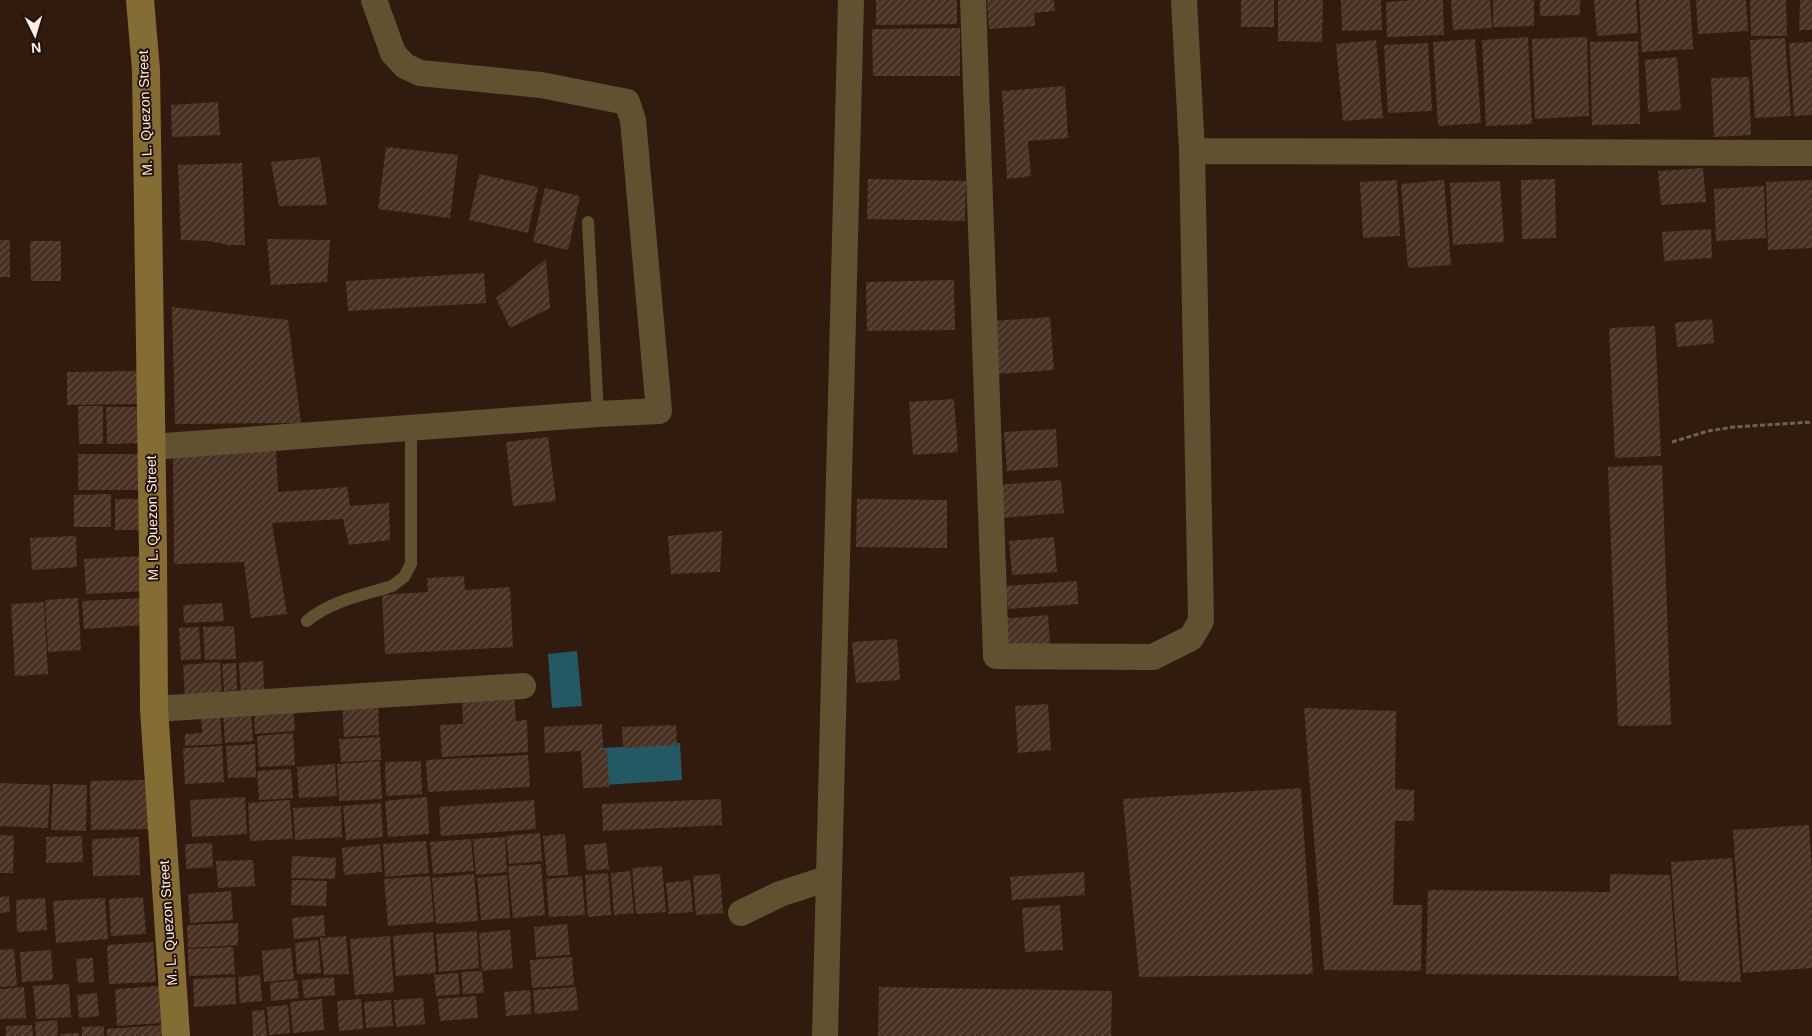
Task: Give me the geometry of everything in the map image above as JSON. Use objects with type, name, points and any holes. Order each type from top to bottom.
[{"type":"main road","name":"M. L. Quezon Street","points":[[140,0],[146,70],[154,709],[176,1036]]},
{"type":"street","points":[[151,448],[598,414],[659,412],[632,120],[627,102],[541,86],[420,73],[405,66],[393,53],[374,0]]},
{"type":"street","points":[[825,1036],[851,0]]},
{"type":"street","points":[[973,0],[996,656],[1153,657],[1191,638],[1201,622],[1192,151],[1184,0]]},
{"type":"street","points":[[1192,151],[1812,153]]},
{"type":"street","points":[[154,709],[523,686]]},
{"type":"street","points":[[741,913],[780,894],[829,878]]},
{"type":"lane","points":[[588,222],[598,414]]},
{"type":"lane","points":[[307,621],[315,614],[327,608],[392,586],[408,572],[411,564],[412,542],[411,428]]},
{"type":"path","points":[[1672,442],[1708,431],[1734,427],[1812,422]]},
{"type":"water","points":[[577,651],[582,706],[552,708],[548,654]]},
{"type":"water","points":[[680,743],[682,780],[605,785],[603,748]]},
{"type":"building","points":[[876,0],[957,0],[957,24],[876,25]]},
{"type":"building","points":[[987,0],[1054,0],[1055,11],[1034,13],[1035,26],[989,29]]},
{"type":"building","points":[[1241,0],[1274,0],[1274,27],[1241,27]]},
{"type":"building","points":[[1278,0],[1323,0],[1322,42],[1278,41]]},
{"type":"building","points":[[1341,0],[1381,0],[1382,30],[1342,31]]},
{"type":"building","points":[[1443,0],[1444,35],[1387,37],[1386,2]]},
{"type":"building","points":[[1451,0],[1490,0],[1492,28],[1453,30]]},
{"type":"building","points":[[1493,0],[1534,0],[1534,26],[1493,27]]},
{"type":"building","points":[[1540,0],[1580,0],[1580,15],[1540,16]]},
{"type":"building","points":[[1594,0],[1636,0],[1638,33],[1597,36]]},
{"type":"building","points":[[1639,0],[1690,0],[1693,49],[1642,52]]},
{"type":"building","points":[[1696,0],[1746,0],[1748,31],[1698,34]]},
{"type":"building","points":[[1750,0],[1786,0],[1787,36],[1751,36]]},
{"type":"building","points":[[1800,0],[1812,0],[1812,30],[1799,30]]},
{"type":"building","points":[[960,28],[960,76],[873,76],[872,29]]},
{"type":"building","points":[[1528,37],[1532,124],[1486,126],[1482,40]]},
{"type":"building","points":[[1587,37],[1589,116],[1535,119],[1532,39]]},
{"type":"building","points":[[1785,38],[1791,116],[1755,118],[1750,40]]},
{"type":"building","points":[[1475,39],[1481,123],[1438,126],[1433,42]]},
{"type":"building","points":[[1376,40],[1383,118],[1343,121],[1336,44]]},
{"type":"building","points":[[1638,41],[1640,124],[1592,125],[1590,42]]},
{"type":"building","points":[[1812,42],[1812,115],[1794,116],[1789,43]]},
{"type":"building","points":[[1428,43],[1432,111],[1388,113],[1384,45]]},
{"type":"building","points":[[1677,57],[1681,110],[1648,112],[1645,60]]},
{"type":"building","points":[[1749,77],[1751,135],[1714,137],[1711,78]]},
{"type":"building","points":[[1065,86],[1068,138],[1028,141],[1031,176],[1007,179],[1002,91]]},
{"type":"building","points":[[218,102],[220,135],[172,137],[171,105]]},
{"type":"building","points":[[386,147],[458,155],[450,218],[378,209]]},
{"type":"building","points":[[320,157],[327,205],[279,206],[271,162]]},
{"type":"building","points":[[242,163],[245,245],[181,240],[178,165]]},
{"type":"building","points":[[1703,168],[1706,202],[1661,205],[1658,171]]},
{"type":"building","points":[[479,174],[538,187],[528,233],[469,220]]},
{"type":"building","points":[[868,179],[966,181],[965,221],[867,219]]},
{"type":"building","points":[[1555,179],[1556,238],[1522,239],[1521,180]]},
{"type":"building","points":[[1397,180],[1400,236],[1363,238],[1360,182]]},
{"type":"building","points":[[1444,180],[1451,265],[1408,268],[1401,184]]},
{"type":"building","points":[[1812,180],[1812,248],[1768,250],[1766,182]]},
{"type":"building","points":[[1500,181],[1504,242],[1453,245],[1450,183]]},
{"type":"building","points":[[1764,186],[1766,238],[1716,241],[1714,189]]},
{"type":"building","points":[[545,188],[580,196],[568,250],[533,242]]},
{"type":"building","points":[[1711,229],[1712,258],[1664,261],[1662,232]]},
{"type":"building","points":[[267,239],[330,240],[327,282],[271,285]]},
{"type":"building","points":[[0,240],[10,240],[10,277],[0,277]]},
{"type":"building","points":[[30,241],[61,241],[61,281],[31,281]]},
{"type":"building","points":[[546,259],[550,308],[510,328],[496,298]]},
{"type":"building","points":[[484,273],[486,303],[348,311],[346,281]]},
{"type":"building","points":[[954,280],[955,330],[867,331],[866,282]]},
{"type":"building","points":[[172,307],[288,320],[301,423],[175,424]]},
{"type":"building","points":[[1050,317],[1054,370],[997,374],[994,321]]},
{"type":"building","points":[[1712,319],[1714,343],[1677,347],[1675,323]]},
{"type":"building","points":[[1655,326],[1661,456],[1615,458],[1609,328]]},
{"type":"building","points":[[139,371],[139,404],[67,405],[67,372]]},
{"type":"building","points":[[954,399],[958,452],[913,455],[909,402]]},
{"type":"building","points":[[78,406],[103,406],[103,444],[79,444]]},
{"type":"building","points":[[106,407],[144,407],[144,443],[107,444]]},
{"type":"building","points":[[1056,429],[1058,467],[1007,471],[1004,432]]},
{"type":"building","points":[[548,437],[556,501],[513,506],[506,442]]},
{"type":"building","points":[[276,449],[278,492],[347,487],[350,506],[389,503],[390,540],[349,545],[343,519],[272,523],[287,614],[251,618],[244,562],[174,564],[173,456]]},
{"type":"building","points":[[78,454],[139,454],[139,490],[78,490]]},
{"type":"building","points":[[1662,465],[1671,725],[1618,726],[1608,467]]},
{"type":"building","points":[[1061,480],[1064,513],[999,518],[997,485]]},
{"type":"building","points":[[111,494],[111,527],[74,527],[74,495]]},
{"type":"building","points":[[115,499],[140,499],[140,530],[115,530]]},
{"type":"building","points":[[857,499],[947,500],[947,548],[856,547]]},
{"type":"building","points":[[722,531],[720,572],[671,574],[668,536]]},
{"type":"building","points":[[76,536],[77,567],[32,570],[30,538]]},
{"type":"building","points":[[1054,537],[1057,572],[1012,575],[1009,541]]},
{"type":"building","points":[[144,556],[146,591],[86,594],[84,559]]},
{"type":"building","points":[[464,576],[465,590],[510,587],[513,647],[385,654],[382,595],[428,592],[427,578]]},
{"type":"building","points":[[1077,581],[1078,604],[1008,609],[1006,586]]},
{"type":"building","points":[[78,598],[81,650],[48,652],[45,600]]},
{"type":"building","points":[[144,598],[146,625],[84,629],[82,601]]},
{"type":"building","points":[[44,602],[48,674],[15,676],[11,604]]},
{"type":"building","points":[[222,603],[224,621],[184,623],[183,605]]},
{"type":"building","points":[[1048,615],[1050,644],[1003,647],[1001,619]]},
{"type":"building","points":[[234,626],[236,659],[205,660],[203,627]]},
{"type":"building","points":[[199,627],[201,659],[181,660],[179,628]]},
{"type":"building","points":[[897,639],[900,680],[856,683],[852,642]]},
{"type":"building","points":[[263,661],[264,693],[241,694],[239,663]]},
{"type":"building","points":[[220,662],[222,696],[185,698],[183,665]]},
{"type":"building","points":[[236,663],[237,690],[224,691],[222,664]]},
{"type":"building","points":[[514,693],[516,721],[527,720],[528,752],[442,757],[440,725],[463,724],[462,697]]},
{"type":"building","points":[[378,701],[379,735],[344,737],[342,703]]},
{"type":"building","points":[[1048,704],[1051,750],[1018,753],[1015,706]]},
{"type":"building","points":[[1304,708],[1396,711],[1395,789],[1414,790],[1414,821],[1395,821],[1393,905],[1422,905],[1421,971],[1324,970]]},
{"type":"building","points":[[293,709],[295,731],[255,734],[254,711]]},
{"type":"building","points":[[251,711],[253,741],[225,743],[223,712]]},
{"type":"building","points":[[220,712],[222,744],[185,746],[185,734],[202,733],[201,713]]},
{"type":"building","points":[[602,724],[603,750],[607,750],[609,787],[583,788],[581,751],[545,753],[544,727]]},
{"type":"building","points":[[676,725],[677,745],[623,748],[622,727]]},
{"type":"building","points":[[293,733],[295,765],[259,767],[257,736]]},
{"type":"building","points":[[380,737],[381,760],[341,762],[339,739]]},
{"type":"building","points":[[255,744],[256,777],[228,778],[226,746]]},
{"type":"building","points":[[222,746],[224,782],[185,784],[183,748]]},
{"type":"building","points":[[528,755],[530,787],[428,792],[426,760]]},
{"type":"building","points":[[380,761],[382,799],[339,801],[337,764]]},
{"type":"building","points":[[421,761],[422,794],[386,796],[385,762]]},
{"type":"building","points":[[335,764],[337,796],[299,798],[297,767]]},
{"type":"building","points":[[291,769],[293,798],[259,800],[257,771]]},
{"type":"building","points":[[148,780],[150,829],[91,830],[90,781]]},
{"type":"building","points":[[0,783],[50,785],[48,828],[0,826]]},
{"type":"building","points":[[53,784],[87,785],[86,831],[51,830]]},
{"type":"building","points":[[1301,788],[1313,974],[1139,977],[1123,799]]},
{"type":"building","points":[[245,797],[247,834],[192,837],[190,800]]},
{"type":"building","points":[[427,797],[429,834],[388,837],[385,801]]},
{"type":"building","points":[[721,799],[722,825],[603,831],[602,804]]},
{"type":"building","points":[[290,800],[293,839],[250,841],[248,803]]},
{"type":"building","points":[[534,800],[536,829],[441,836],[439,807]]},
{"type":"building","points":[[381,803],[383,837],[346,840],[343,806]]},
{"type":"building","points":[[341,806],[342,837],[295,840],[293,808]]},
{"type":"building","points":[[1809,825],[1812,873],[1812,968],[1743,973],[1733,830]]},
{"type":"building","points":[[540,833],[542,861],[509,864],[506,836]]},
{"type":"building","points":[[565,834],[568,875],[547,876],[543,836]]},
{"type":"building","points":[[0,835],[14,836],[13,873],[0,873]]},
{"type":"building","points":[[82,836],[83,862],[46,863],[46,837]]},
{"type":"building","points":[[139,837],[140,875],[93,876],[92,839]]},
{"type":"building","points":[[505,837],[507,872],[476,875],[473,839]]},
{"type":"building","points":[[471,839],[474,871],[433,874],[430,842]]},
{"type":"building","points":[[426,841],[429,873],[385,877],[383,844]]},
{"type":"building","points":[[212,843],[213,867],[186,869],[185,844]]},
{"type":"building","points":[[606,843],[609,869],[587,871],[584,845]]},
{"type":"building","points":[[380,844],[382,872],[344,875],[342,848]]},
{"type":"building","points":[[292,856],[336,858],[335,879],[291,878]]},
{"type":"building","points":[[1732,858],[1741,982],[1679,981],[1671,862]]},
{"type":"building","points":[[253,860],[255,886],[218,888],[216,861]]},
{"type":"building","points":[[541,864],[545,915],[513,918],[508,866]]},
{"type":"building","points":[[662,866],[666,912],[636,914],[632,868]]},
{"type":"building","points":[[630,871],[634,913],[614,915],[611,873]]},
{"type":"building","points":[[1084,872],[1085,895],[1012,900],[1010,877]]},
{"type":"building","points":[[608,873],[611,915],[588,917],[585,875]]},
{"type":"building","points":[[474,874],[478,921],[436,924],[432,878]]},
{"type":"building","points":[[720,874],[723,913],[696,915],[693,876]]},
{"type":"building","points":[[1610,874],[1670,875],[1677,976],[1426,974],[1428,890],[1610,892]]},
{"type":"building","points":[[507,875],[510,918],[481,920],[477,878]]},
{"type":"building","points":[[430,876],[434,922],[388,926],[384,879]]},
{"type":"building","points":[[582,876],[585,915],[549,917],[546,879]]},
{"type":"building","points":[[292,880],[327,881],[326,906],[291,905]]},
{"type":"building","points":[[690,880],[693,912],[669,914],[666,883]]},
{"type":"building","points":[[231,891],[233,920],[190,923],[188,894]]},
{"type":"building","points":[[9,896],[10,912],[0,913],[0,897]]},
{"type":"building","points":[[143,897],[146,934],[111,936],[109,899]]},
{"type":"building","points":[[45,898],[47,930],[17,932],[16,900]]},
{"type":"building","points":[[105,898],[108,939],[56,943],[53,901]]},
{"type":"building","points":[[1060,905],[1063,950],[1025,952],[1022,908]]},
{"type":"building","points":[[324,915],[325,936],[294,939],[292,918]]},
{"type":"building","points":[[238,923],[238,945],[188,948],[187,925]]},
{"type":"building","points":[[567,924],[570,955],[536,957],[534,927]]},
{"type":"building","points":[[510,930],[513,968],[482,971],[479,933]]},
{"type":"building","points":[[477,931],[479,968],[439,972],[436,934]]},
{"type":"building","points":[[433,932],[436,973],[396,976],[393,936]]},
{"type":"building","points":[[346,936],[349,974],[324,975],[320,938]]},
{"type":"building","points":[[390,936],[394,992],[355,995],[350,939]]},
{"type":"building","points":[[318,940],[321,973],[297,974],[295,943]]},
{"type":"building","points":[[153,942],[156,982],[109,984],[107,945]]},
{"type":"building","points":[[233,947],[235,974],[189,976],[188,949]]},
{"type":"building","points":[[291,948],[294,979],[264,982],[262,951]]},
{"type":"building","points":[[14,949],[17,986],[0,987],[0,950]]},
{"type":"building","points":[[51,950],[53,980],[22,982],[20,952]]},
{"type":"building","points":[[572,957],[574,985],[532,988],[530,960]]},
{"type":"building","points":[[93,958],[94,982],[78,983],[76,959]]},
{"type":"building","points":[[482,971],[484,993],[463,994],[461,972]]},
{"type":"building","points":[[458,973],[460,994],[436,996],[434,975]]},
{"type":"building","points":[[260,975],[262,1001],[240,1003],[238,977]]},
{"type":"building","points":[[235,977],[236,1004],[194,1007],[193,979]]},
{"type":"building","points":[[334,977],[335,995],[304,998],[302,980]]},
{"type":"building","points":[[297,980],[299,998],[271,1001],[270,983]]},
{"type":"building","points":[[69,984],[71,1017],[36,1019],[33,986]]},
{"type":"building","points":[[159,986],[161,1023],[117,1026],[115,989]]},
{"type":"building","points":[[24,987],[26,1018],[0,1019],[0,989]]},
{"type":"building","points":[[576,987],[578,1010],[535,1014],[533,990]]},
{"type":"building","points":[[879,987],[1112,991],[1111,1036],[878,1036]]},
{"type":"building","points":[[530,990],[531,1014],[506,1016],[504,992]]},
{"type":"building","points":[[97,993],[99,1016],[79,1018],[77,995]]},
{"type":"building","points":[[476,996],[478,1018],[440,1021],[438,999]]},
{"type":"building","points":[[423,998],[425,1024],[396,1027],[394,1000]]},
{"type":"building","points":[[322,999],[324,1030],[293,1033],[290,1002]]},
{"type":"building","points":[[361,999],[363,1029],[339,1031],[337,1001]]},
{"type":"building","points":[[391,1000],[393,1026],[366,1028],[364,1002]]},
{"type":"building","points":[[288,1005],[290,1033],[269,1035],[267,1007]]},
{"type":"building","points":[[264,1010],[267,1036],[253,1036],[252,1011]]},
{"type":"building","points":[[57,1020],[58,1036],[36,1036],[35,1022]]},
{"type":"building","points":[[32,1025],[33,1036],[6,1036],[6,1026]]},
{"type":"building","points":[[164,1025],[165,1036],[107,1036],[107,1029]]},
{"type":"building","points":[[104,1026],[104,1036],[82,1036],[82,1027]]},
{"type":"building","points":[[79,1033],[79,1036],[61,1036],[60,1034]]}]
